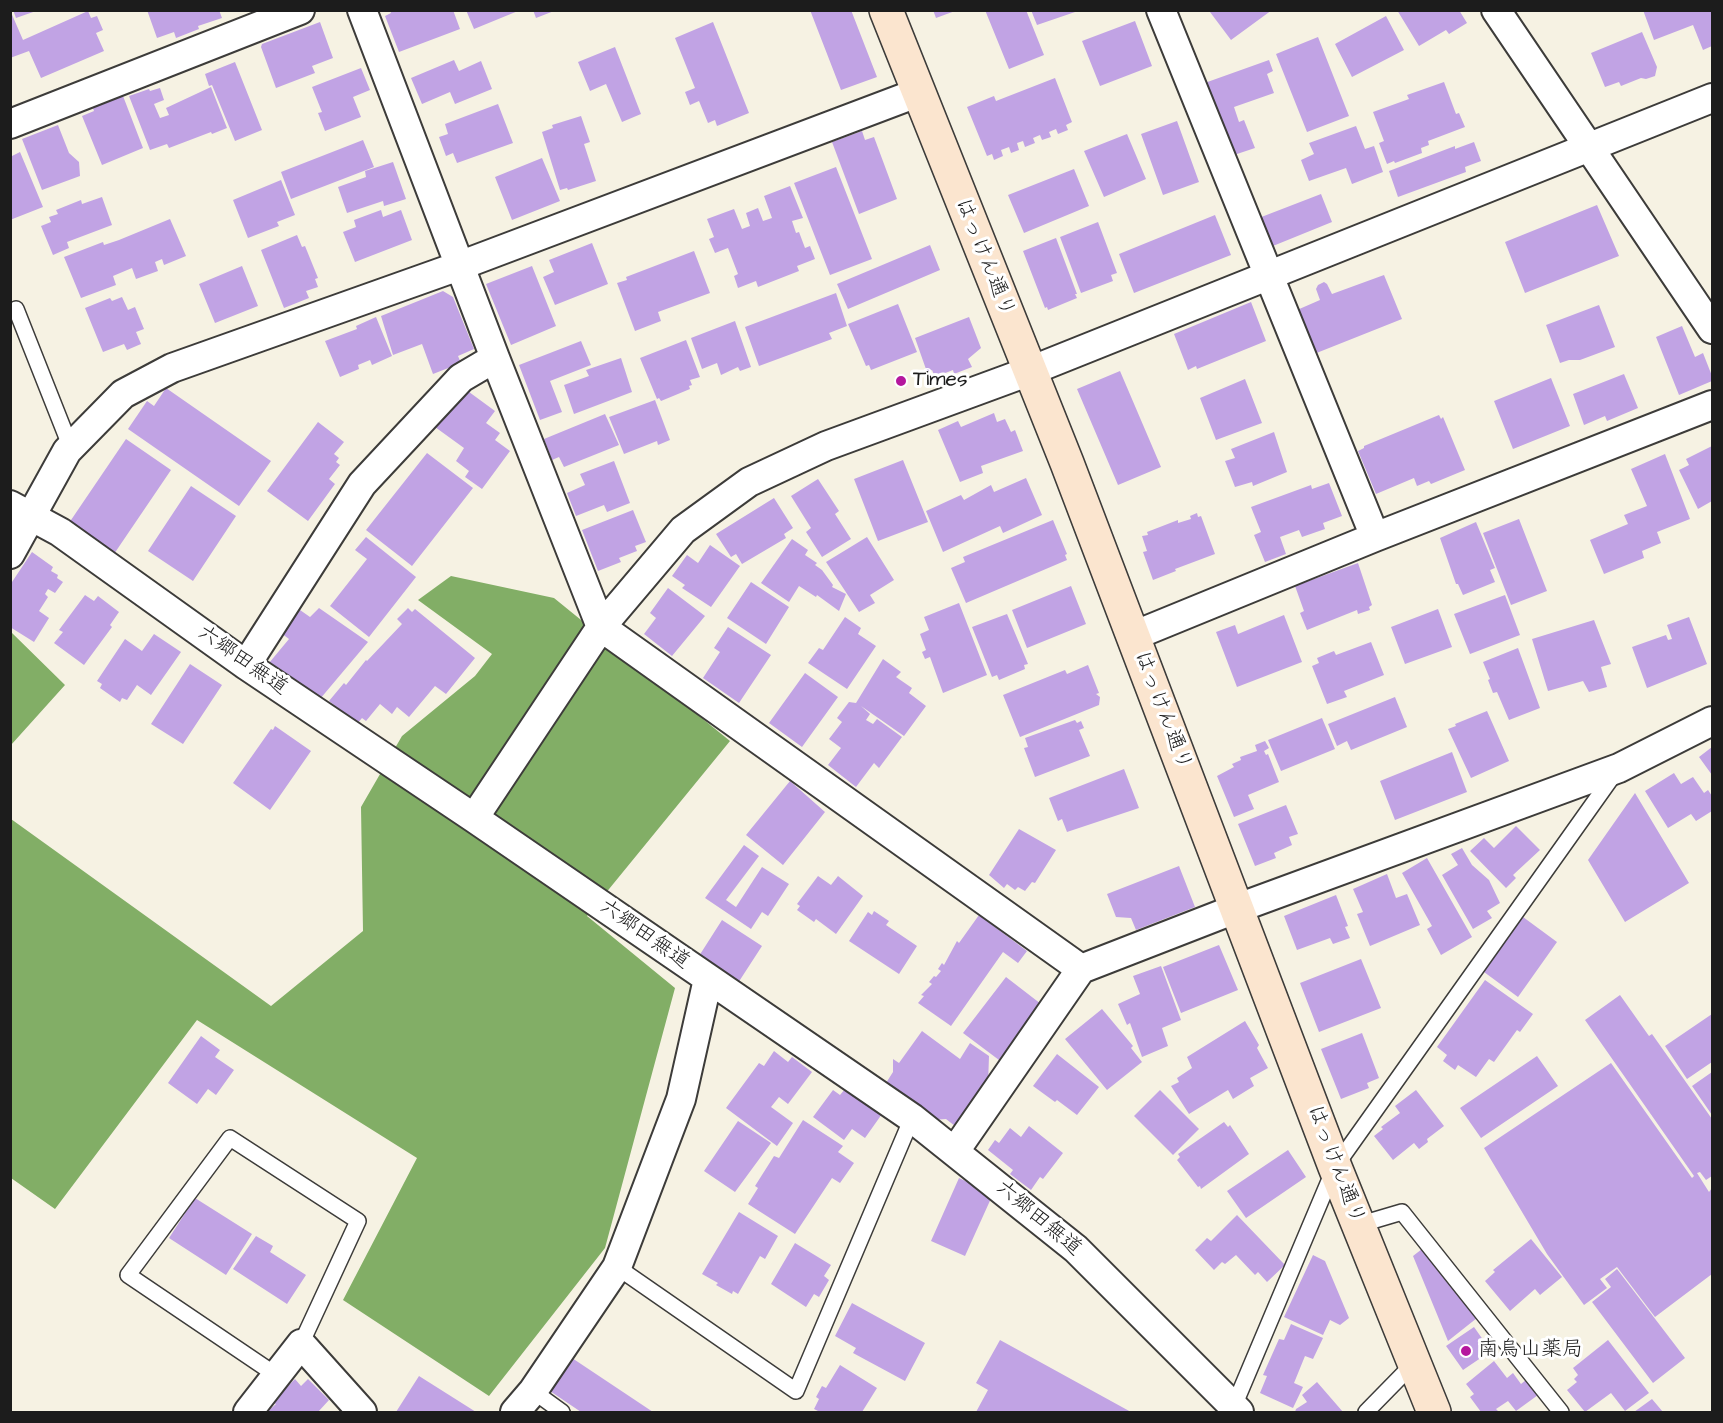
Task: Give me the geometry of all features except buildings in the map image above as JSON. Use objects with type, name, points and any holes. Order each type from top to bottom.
[{"type":"street","points":[[10,124],[300,10]]},
{"type":"street","points":[[362,10],[459,266],[601,627],[1081,969]]},
{"type":"street","name":"はっけん通り","points":[[886,10],[917,93],[1030,371],[1238,908],[1335,1167],[1434,1413]]},
{"type":"street","points":[[1161,10],[1375,537]]},
{"type":"street","points":[[1496,10],[1713,329]]},
{"type":"street","points":[[10,554],[22,511],[71,448],[123,394],[172,368],[459,266],[917,93]]},
{"type":"street","points":[[474,818],[601,627],[683,530],[749,482],[826,446],[1030,371],[1713,98]]},
{"type":"street","points":[[246,665],[362,484],[461,378],[495,358]]},
{"type":"street","points":[[1133,636],[1375,537],[1713,405]]},
{"type":"street","name":"六郷田無道","points":[[22,511],[60,532],[246,665],[912,1118],[1076,1249],[1237,1409]]},
{"type":"street","points":[[955,1151],[1081,969],[1238,908],[1619,768],[1713,721]]},
{"type":"street","points":[[524,1402],[617,1267],[681,1099],[708,980]]},
{"type":"street","points":[[248,1413],[301,1344],[362,1413]]},
{"type":"lane","points":[[16,309],[71,448]]},
{"type":"lane","points":[[1237,1409],[1335,1167],[1619,768]]},
{"type":"lane","points":[[617,1267],[796,1391],[912,1118]]},
{"type":"lane","points":[[276,1375],[128,1275],[230,1138],[358,1221],[301,1344]]},
{"type":"lane","points":[[1358,1225],[1402,1212],[1561,1413]]},
{"type":"lane","points":[[1366,1413],[1415,1362]]},
{"type":"lane","points":[[524,1402],[562,1413]]},
{"type":"green space","points":[[451,576],[554,598],[730,741],[587,916],[675,988],[605,1248],[489,1396],[343,1300],[417,1158],[197,1020],[55,1209],[11,1178],[11,819],[271,1006],[363,931],[361,807],[402,736],[475,676],[492,654],[418,600]]},
{"type":"green space","points":[[11,632],[65,685],[10,745]]},
{"type":"place","name":"Times","points":[[901,381]]},
{"type":"place","name":"南烏山薬局","points":[[1466,1351]]}]
